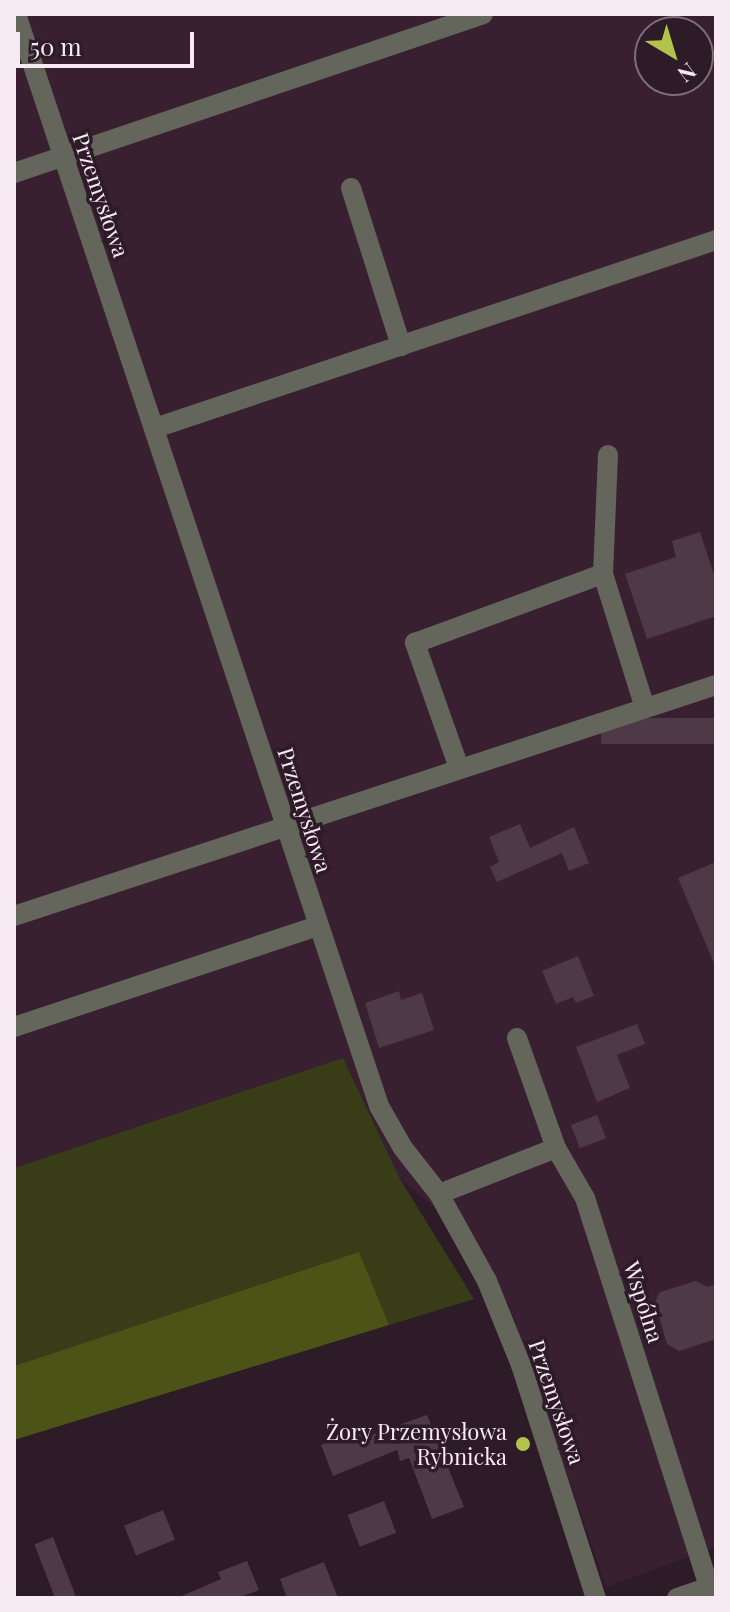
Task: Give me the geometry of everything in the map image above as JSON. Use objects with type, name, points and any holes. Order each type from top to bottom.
[{"type":"street","name":"Przemysłowa","points":[[16,14],[379,1106],[403,1148],[439,1194],[487,1281],[521,1365],[596,1598]]},
{"type":"street","points":[[14,173],[483,14]]},
{"type":"street","points":[[351,188],[401,346]]},
{"type":"street","points":[[155,428],[716,240]]},
{"type":"street","points":[[608,455],[603,574],[645,708]]},
{"type":"street","points":[[459,768],[415,643],[603,574]]},
{"type":"street","points":[[14,916],[716,685]]},
{"type":"street","points":[[14,1027],[318,926]]},
{"type":"street","name":"Wspólna","points":[[517,1038],[556,1148],[585,1198],[712,1586]]},
{"type":"street","points":[[439,1194],[556,1148]]},
{"type":"street","points":[[677,1598],[712,1586]]},
{"type":"shaded area","points":[[14,14],[716,14],[716,1547],[606,1587],[509,1304],[494,1293],[450,1221],[400,1179],[343,1058],[14,1168]]},
{"type":"green space","points":[[343,1058],[400,1179],[474,1299],[389,1325],[358,1253],[14,1366],[14,1168]]},
{"type":"green space","points":[[359,1252],[389,1325],[14,1440],[14,1366]]},
{"type":"building","points":[[700,532],[716,581],[716,616],[647,639],[625,574],[676,557],[672,541]]},
{"type":"building","points":[[601,718],[716,718],[716,744],[601,744]]},
{"type":"building","points":[[520,824],[530,848],[574,827],[589,863],[569,871],[562,853],[497,882],[490,867],[499,862],[489,837]]},
{"type":"building","points":[[716,862],[716,968],[678,878]]},
{"type":"building","points":[[578,956],[594,996],[576,1003],[573,997],[556,1004],[542,971]]},
{"type":"building","points":[[399,991],[401,1000],[422,993],[434,1030],[379,1048],[365,1003]]},
{"type":"building","points":[[637,1024],[645,1044],[617,1055],[630,1088],[597,1102],[576,1047]]},
{"type":"building","points":[[597,1115],[606,1138],[580,1148],[571,1125]]},
{"type":"building","points":[[696,1281],[707,1287],[716,1284],[716,1335],[713,1340],[679,1351],[667,1344],[655,1302],[660,1292]]},
{"type":"building","points":[[427,1415],[464,1507],[432,1519],[409,1458],[400,1461],[397,1450],[333,1476],[321,1445],[362,1428],[365,1437]]},
{"type":"building","points":[[384,1501],[396,1533],[360,1547],[348,1515]]},
{"type":"building","points":[[163,1510],[175,1540],[136,1555],[124,1526]]},
{"type":"building","points":[[53,1537],[76,1598],[55,1598],[34,1544]]},
{"type":"building","points":[[247,1561],[259,1590],[238,1598],[177,1598],[221,1579],[218,1572]]},
{"type":"building","points":[[324,1562],[338,1598],[287,1598],[280,1579]]},
{"type":"place","name":"Żory Przemysłowa Rybnicka","points":[[523,1444]]}]
